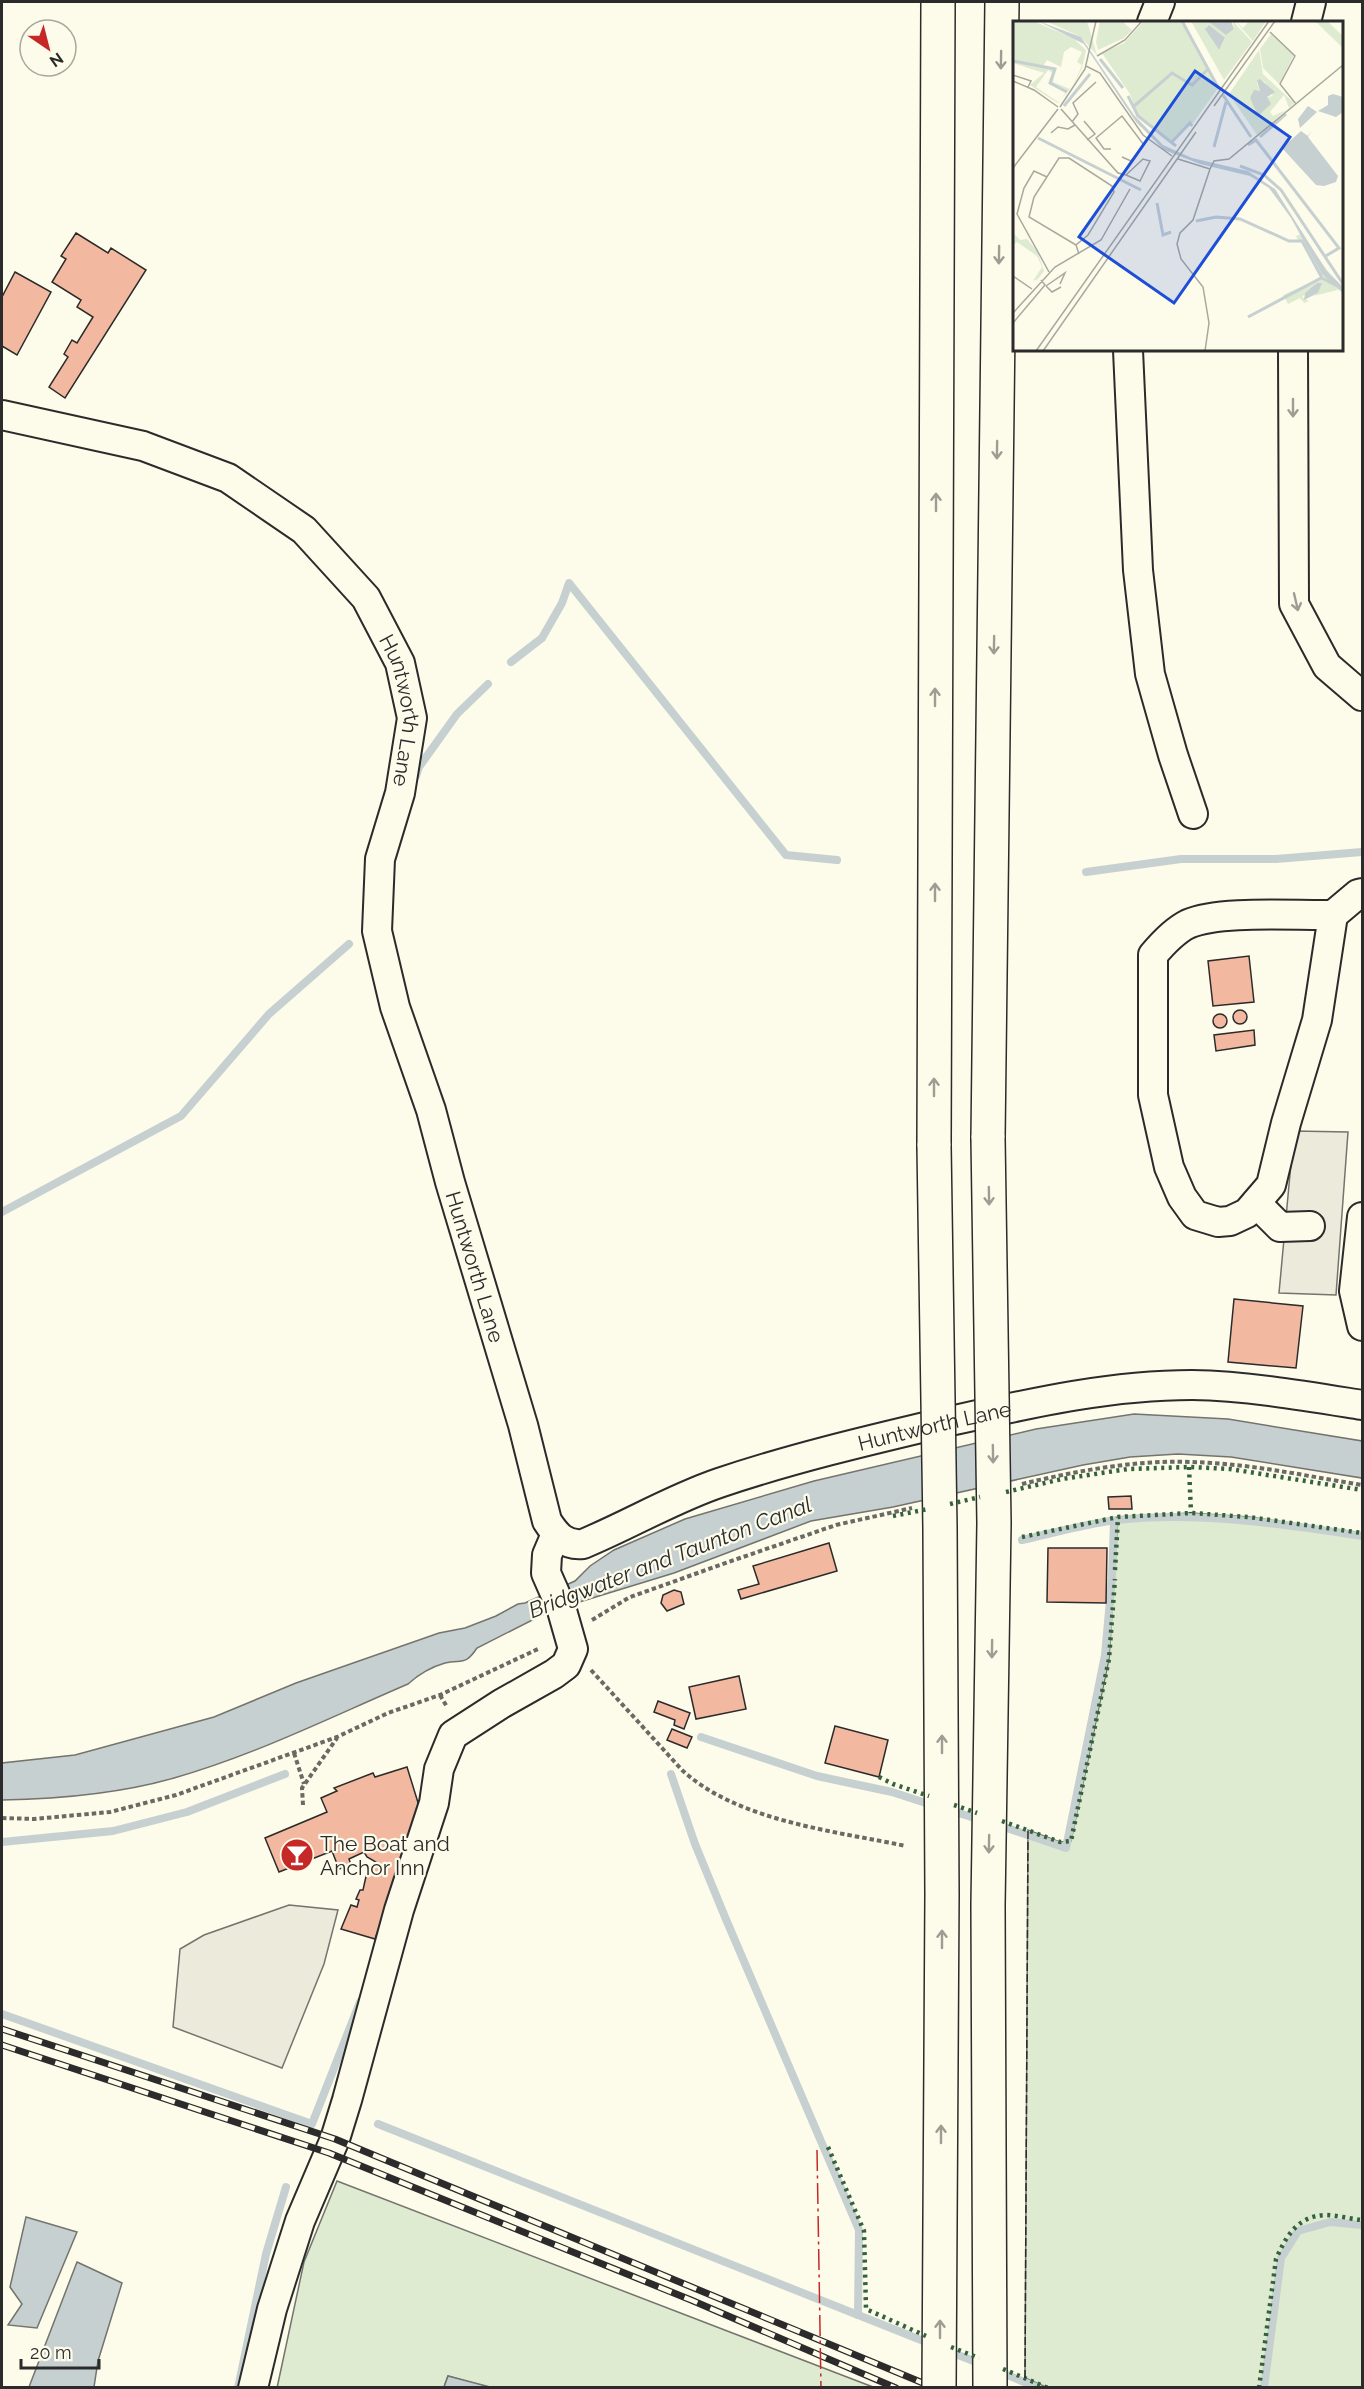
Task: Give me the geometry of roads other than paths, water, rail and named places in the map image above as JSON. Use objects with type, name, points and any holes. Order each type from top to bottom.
[{"type":"highway","points":[[938,2],[934,1146],[942,1847],[939,2388]]},
{"type":"highway","points":[[990,2388],[988,1905],[994,1523],[988,1138],[1002,2]]},
{"type":"street","points":[[1152,21],[1160,2]]},
{"type":"street","points":[[1306,21],[1311,2]]},
{"type":"street","points":[[1128,351],[1138,570],[1150,675],[1193,814]]},
{"type":"street","points":[[1293,351],[1294,604],[1327,666],[1362,696]]},
{"type":"street","name":"Huntworth Lane","points":[[2,415],[143,446],[228,478],[304,530],[366,598],[400,663],[412,718],[400,793],[380,859],[377,932],[395,1007],[431,1110],[450,1182],[523,1425],[547,1521],[556,1534],[573,1545],[583,1544],[658,1508],[718,1483],[892,1435],[1060,1397],[1191,1385],[1233,1387],[1362,1405]]},
{"type":"street","points":[[1334,915],[1218,917],[1188,925],[1165,941],[1153,955],[1153,1095],[1168,1167],[1182,1197],[1195,1215],[1218,1222],[1230,1221],[1247,1213],[1271,1185],[1286,1123],[1317,1020],[1334,915],[1362,893]]},
{"type":"street","points":[[1256,1203],[1280,1227],[1310,1226]]},
{"type":"street","points":[[1362,1217],[1354,1290],[1362,1326]]},
{"type":"street","points":[[253,2388],[272,2309],[297,2232],[335,2139],[348,2100],[399,1910],[434,1803],[439,1768],[453,1735],[566,1665],[571,1642],[561,1607],[546,1573],[547,1555],[556,1534]]},
{"type":"water","name":"Bridgwater and Taunton Canal","points":[[1134,1414],[1228,1419],[1362,1441],[1362,1478],[1231,1457],[1178,1454],[1130,1457],[1083,1465],[893,1507],[811,1521],[674,1573],[550,1611],[477,1648],[466,1660],[435,1667],[408,1684],[292,1735],[204,1769],[110,1792],[67,1797],[2,1800],[2,1763],[75,1755],[214,1717],[296,1683],[439,1633],[465,1628],[575,1581],[590,1566],[614,1550],[685,1519],[814,1481],[1036,1429]]},
{"type":"water","points":[[26,2217],[77,2232],[37,2328],[8,2325],[22,2304],[10,2287]]},
{"type":"water","points":[[77,2262],[122,2283],[98,2361],[94,2387],[29,2387]]},
{"type":"water","points":[[448,2376],[490,2387],[444,2387]]},
{"type":"waterway","points":[[511,662],[542,638],[562,603],[569,583],[786,855],[837,860]]},
{"type":"waterway","points":[[416,776],[419,767],[457,714],[488,684]]},
{"type":"waterway","points":[[1086,872],[1181,859],[1276,859],[1362,852]]},
{"type":"waterway","points":[[2,1212],[181,1116],[269,1014],[349,944]]},
{"type":"waterway","points":[[1022,1540],[1117,1520],[1178,1517],[1271,1523],[1362,1536]]},
{"type":"waterway","points":[[998,1825],[1066,1848],[1105,1655],[1112,1578],[1114,1521]]},
{"type":"waterway","points":[[701,1737],[817,1776],[892,1792],[932,1805]]},
{"type":"waterway","points":[[2,1842],[113,1831],[187,1812],[285,1774]]},
{"type":"waterway","points":[[671,1774],[695,1844],[725,1917],[859,2230],[858,2315]]},
{"type":"waterway","points":[[949,1810],[981,1820]]},
{"type":"waterway","points":[[2,2014],[312,2124],[360,2002]]},
{"type":"waterway","points":[[378,2124],[931,2344]]},
{"type":"waterway","points":[[238,2388],[266,2254],[286,2187]]},
{"type":"waterway","points":[[1264,2388],[1281,2258],[1298,2231],[1330,2222],[1362,2225]]},
{"type":"waterway","points":[[948,2351],[981,2364]]},
{"type":"waterway","points":[[998,2371],[1038,2388]]},
{"type":"railway","points":[[2,2029],[335,2139],[935,2388]]},
{"type":"railway","points":[[2,2045],[329,2153],[691,2300],[896,2388]]},
{"type":"place","name":"The Boat and Anchor Inn","points":[[297,1855]]}]
